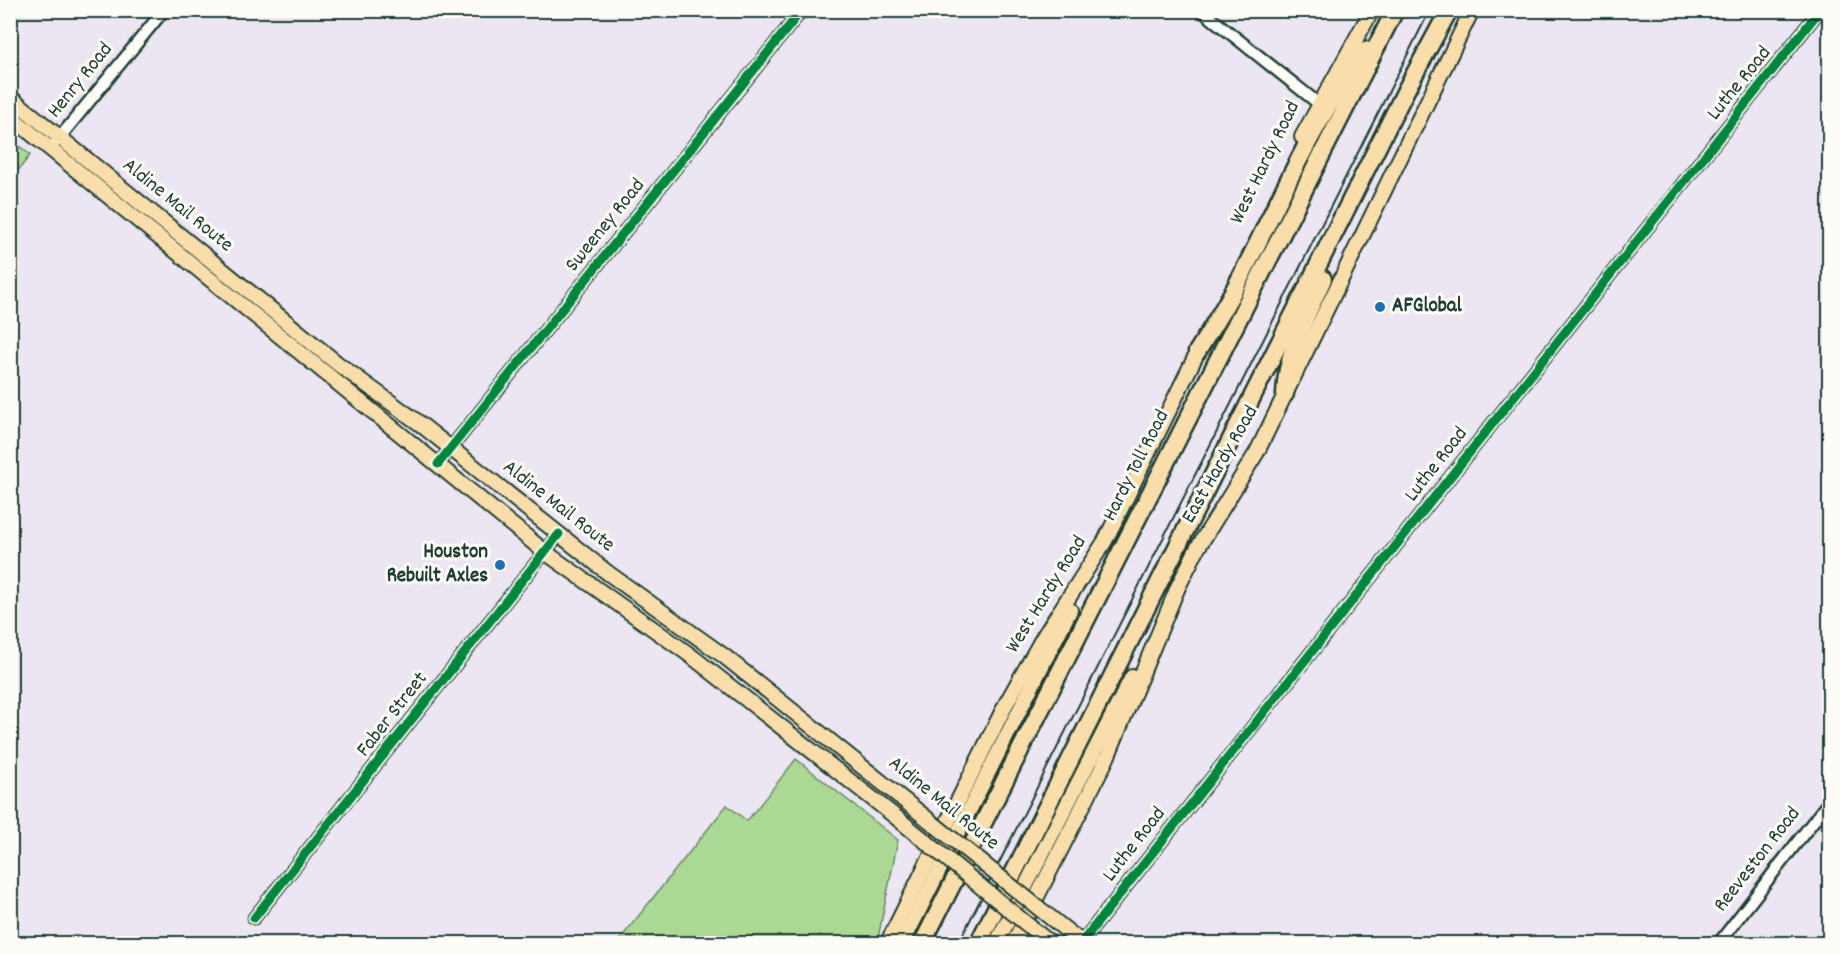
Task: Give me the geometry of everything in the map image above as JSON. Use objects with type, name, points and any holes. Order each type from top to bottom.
[{"type":"highway","points":[[978,944],[1406,90],[1449,10]]},
{"type":"highway","points":[[1285,394],[1285,377],[1299,335],[1325,275],[1457,10]]},
{"type":"highway","points":[[1197,352],[1234,289],[1291,174],[1350,71],[1395,12]]},
{"type":"highway","name":"Hardy Toll Road","points":[[922,944],[1395,12]]},
{"type":"main road","name":"West Hardy Road","points":[[887,944],[1006,704],[1044,636],[1105,541],[1319,104],[1372,10]]},
{"type":"main road","name":"East Hardy Road","points":[[1013,944],[1106,760],[1178,587],[1197,549],[1257,452],[1472,10]]},
{"type":"main road","name":"Aldine Mail Route","points":[[10,97],[60,138],[287,341],[438,465],[545,552],[690,655],[897,818],[1051,944]]},
{"type":"main road","name":"Aldine Mail Route","points":[[10,116],[50,149],[296,328],[338,364],[404,412],[559,534],[803,718],[1083,943]]},
{"type":"main road","points":[[287,341],[296,328]]},
{"type":"main road","points":[[393,428],[404,412]]},
{"type":"main road","points":[[902,943],[952,839],[1105,541]]},
{"type":"main road","points":[[996,944],[1178,587]]},
{"type":"main road","points":[[657,633],[668,615]]},
{"type":"main road","points":[[793,737],[803,718]]},
{"type":"street","name":"Henry Road","points":[[50,149],[164,10]]},
{"type":"street","name":"Sweeney Road","points":[[438,465],[449,447],[802,10]]},
{"type":"street","points":[[1201,10],[1319,104]]},
{"type":"street","name":"Luthe Road","points":[[1083,943],[1820,10]]},
{"type":"street","name":"Faber Street","points":[[254,918],[559,534]]},
{"type":"street","name":"Reeveston Road","points":[[1718,944],[1830,800]]},
{"type":"green space","points":[[11,139],[30,155],[11,180]]},
{"type":"green space","points":[[796,759],[898,840],[877,943],[617,943],[727,805],[747,821]]},
{"type":"railway","points":[[958,944],[1430,10]]},
{"type":"cycle path","points":[[438,464],[802,10]]},
{"type":"cycle path","points":[[1082,942],[1820,10]]},
{"type":"cycle path","points":[[254,918],[559,534]]},
{"type":"place","name":"AFGlobal","points":[[1380,307]]},
{"type":"place","name":"Houston Rebuilt Axles","points":[[500,565]]}]
